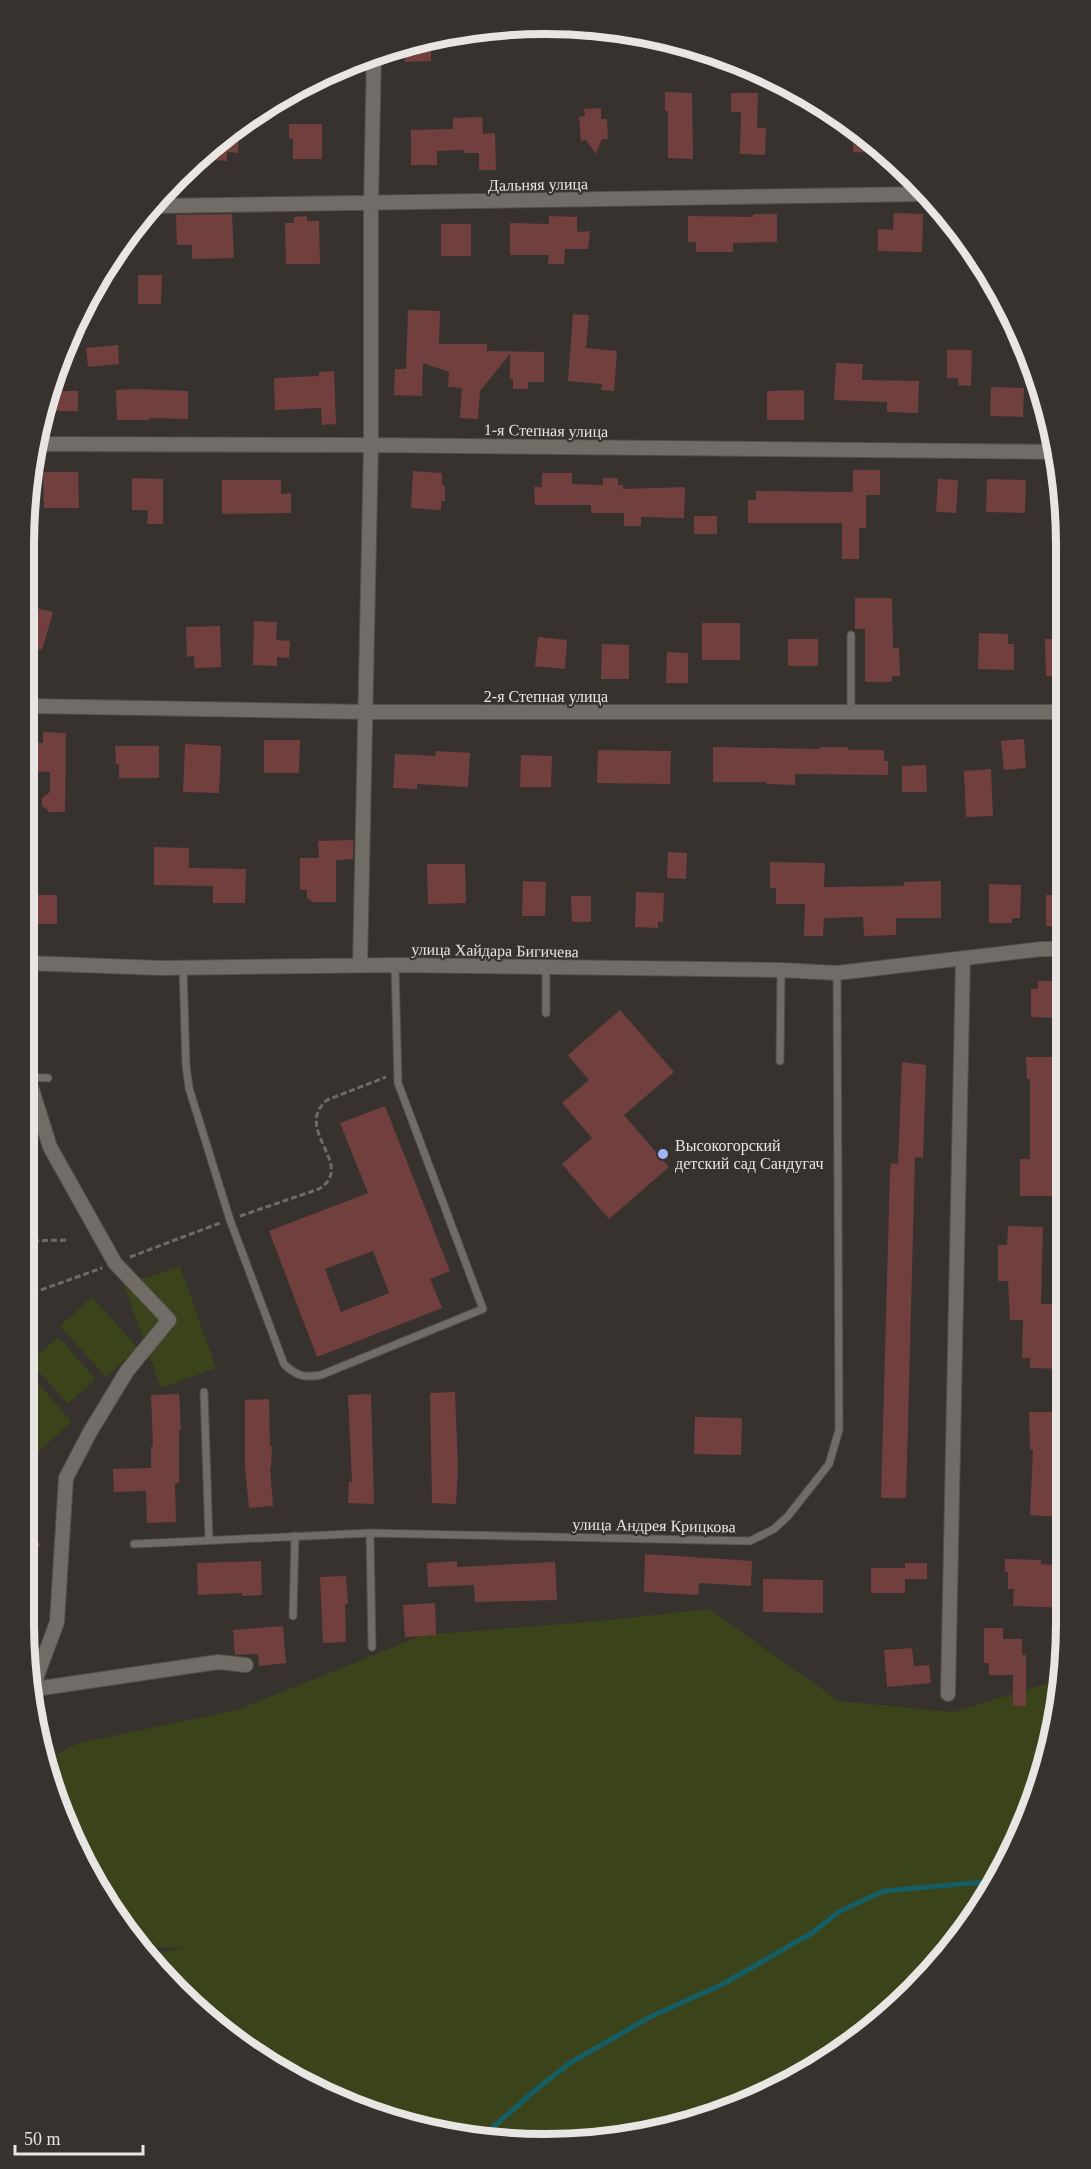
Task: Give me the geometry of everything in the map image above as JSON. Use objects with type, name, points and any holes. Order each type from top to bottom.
[{"type":"street","points":[[360,965],[367,712],[374,65]]},
{"type":"street","name":"Дальняя улица","points":[[164,206],[916,194]]},
{"type":"street","name":"1-я Степная улица","points":[[44,444],[1048,452]]},
{"type":"street","name":"2-я Степная улица","points":[[34,706],[367,712],[1056,712]]},
{"type":"street","name":"улица Хайдара Бигичева","points":[[34,963],[160,968],[395,965],[782,970],[837,973],[1056,949]]},
{"type":"street","points":[[948,1695],[963,958]]},
{"type":"street","points":[[34,1099],[51,1147],[115,1263],[169,1320],[127,1371],[90,1432],[66,1478],[57,1622],[38,1674]]},
{"type":"street","points":[[39,1688],[218,1662],[246,1665]]},
{"type":"lane","points":[[851,635],[851,712]]},
{"type":"lane","points":[[183,967],[186,1065],[189,1088],[230,1220],[284,1364],[299,1376],[309,1377],[321,1375],[483,1309],[398,1083],[395,965]]},
{"type":"lane","points":[[546,967],[546,1013]]},
{"type":"lane","points":[[780,1061],[782,970]]},
{"type":"lane","name":"улица Андрея Крицкова","points":[[134,1544],[370,1533],[750,1541],[774,1529],[788,1516],[829,1464],[839,1430],[837,973]]},
{"type":"lane","points":[[34,1077],[48,1078]]},
{"type":"lane","points":[[204,1392],[209,1540]]},
{"type":"lane","points":[[370,1533],[372,1647]]},
{"type":"lane","points":[[293,1616],[295,1536]]},
{"type":"path","points":[[34,1292],[326,1185],[330,1179],[332,1166],[316,1127],[316,1113],[320,1107],[327,1100],[382,1077],[394,1079],[398,1083]]},
{"type":"path","points":[[34,1241],[66,1240]]},
{"type":"green space","points":[[180,1266],[216,1368],[161,1388],[124,1285]]},
{"type":"green space","points":[[92,1297],[138,1348],[106,1377],[60,1326]]},
{"type":"green space","points":[[58,1337],[96,1379],[68,1404],[34,1366],[34,1358]]},
{"type":"green space","points":[[34,1378],[72,1422],[34,1455]]},
{"type":"green space","points":[[709,1609],[839,1701],[953,1712],[1053,1682],[1047,1723],[1039,1756],[1018,1819],[988,1879],[951,1935],[930,1960],[907,1985],[857,2029],[801,2066],[741,2096],[678,2117],[645,2125],[579,2133],[512,2133],[479,2130],[446,2125],[381,2107],[350,2096],[290,2066],[234,2029],[184,1985],[155,1953],[188,1948],[150,1947],[140,1935],[87,1850],[73,1819],[52,1756],[79,1743],[237,1710],[423,1635],[600,1621]]},
{"type":"building","points":[[431,48],[431,61],[405,62],[405,55]]},
{"type":"building","points":[[665,92],[692,93],[693,159],[668,158],[668,111],[665,111]]},
{"type":"building","points":[[731,93],[758,93],[757,128],[766,128],[765,155],[740,154],[741,112],[731,112]]},
{"type":"building","points":[[601,108],[601,119],[607,119],[608,139],[602,139],[596,154],[586,140],[581,141],[579,117],[585,116],[584,109]]},
{"type":"building","points":[[482,117],[483,134],[495,133],[496,170],[479,170],[479,153],[465,153],[464,150],[437,151],[437,165],[411,165],[411,130],[453,129],[453,118]]},
{"type":"building","points":[[289,124],[322,124],[322,159],[293,159],[293,138],[289,139]]},
{"type":"building","points":[[239,137],[238,153],[227,152],[227,161],[210,160]]},
{"type":"building","points":[[853,137],[872,153],[853,152]]},
{"type":"building","points":[[894,213],[923,214],[922,252],[878,251],[878,229],[893,230]]},
{"type":"building","points":[[232,214],[234,258],[192,259],[192,245],[177,245],[176,215]]},
{"type":"building","points":[[753,214],[777,214],[777,242],[733,243],[733,252],[696,252],[696,242],[688,242],[688,216],[753,217]]},
{"type":"building","points":[[307,216],[307,221],[319,221],[320,264],[286,264],[285,223],[294,223],[294,217]]},
{"type":"building","points":[[549,216],[577,217],[577,232],[590,231],[588,249],[565,249],[564,264],[548,264],[549,255],[510,255],[510,223],[549,224]]},
{"type":"building","points":[[441,224],[471,224],[471,256],[441,256]]},
{"type":"building","points":[[138,275],[162,275],[161,304],[138,304]]},
{"type":"building","points":[[408,310],[440,311],[439,344],[487,344],[487,351],[544,352],[544,382],[528,382],[528,389],[513,389],[513,379],[510,379],[510,354],[480,391],[478,419],[460,418],[462,388],[448,387],[449,372],[423,363],[422,396],[394,395],[395,369],[406,369]]},
{"type":"building","points":[[573,314],[589,315],[586,348],[617,351],[614,391],[601,390],[602,384],[568,381]]},
{"type":"building","points":[[118,345],[119,364],[88,367],[86,348]]},
{"type":"building","points":[[947,350],[972,350],[971,386],[958,385],[958,378],[947,378]]},
{"type":"building","points":[[836,363],[863,364],[862,380],[919,381],[918,413],[887,412],[887,402],[834,400]]},
{"type":"building","points":[[334,371],[336,424],[322,425],[321,408],[275,410],[274,378],[319,376],[319,372]]},
{"type":"building","points":[[991,387],[1024,388],[1023,417],[990,416]]},
{"type":"building","points":[[116,390],[188,391],[188,419],[117,420]]},
{"type":"building","points":[[804,390],[804,420],[767,420],[767,391]]},
{"type":"building","points":[[59,391],[78,391],[78,411],[53,411]]},
{"type":"building","points":[[853,470],[880,470],[880,495],[866,495],[866,528],[859,528],[859,559],[842,559],[842,523],[748,523],[748,500],[756,500],[756,491],[853,492]]},
{"type":"building","points":[[413,471],[442,473],[445,501],[441,501],[441,510],[411,508]]},
{"type":"building","points":[[43,472],[78,472],[79,508],[44,508]]},
{"type":"building","points":[[542,473],[572,473],[572,484],[603,485],[603,478],[618,478],[618,485],[623,485],[623,489],[685,487],[684,518],[641,517],[641,526],[624,526],[624,513],[591,513],[591,505],[535,505],[534,487],[542,487]]},
{"type":"building","points":[[132,478],[163,479],[163,524],[147,524],[148,510],[132,510]]},
{"type":"building","points":[[938,479],[958,480],[956,513],[936,512]]},
{"type":"building","points":[[987,479],[1026,480],[1025,513],[986,512]]},
{"type":"building","points":[[222,480],[281,480],[281,494],[291,493],[291,513],[222,514]]},
{"type":"building","points":[[694,516],[717,516],[717,534],[694,534]]},
{"type":"building","points":[[855,598],[892,598],[893,648],[899,648],[900,676],[892,676],[892,682],[865,682],[865,629],[855,629]]},
{"type":"building","points":[[34,607],[53,612],[42,650],[34,648]]},
{"type":"building","points":[[254,621],[277,622],[276,640],[290,641],[289,658],[277,657],[277,666],[253,665]]},
{"type":"building","points":[[702,623],[740,623],[740,660],[702,660]]},
{"type":"building","points":[[220,626],[221,667],[195,668],[194,656],[187,657],[186,627]]},
{"type":"building","points":[[979,633],[1008,634],[1008,644],[1014,644],[1014,670],[978,669]]},
{"type":"building","points":[[538,637],[567,640],[565,669],[535,666]]},
{"type":"building","points":[[788,639],[818,639],[818,666],[788,666]]},
{"type":"building","points":[[1045,639],[1056,639],[1056,676],[1046,676]]},
{"type":"building","points":[[602,644],[629,645],[629,679],[601,679]]},
{"type":"building","points":[[667,652],[688,653],[688,683],[666,683]]},
{"type":"building","points":[[43,732],[66,733],[65,812],[50,812],[42,806],[42,798],[50,792],[50,772],[34,771],[34,742],[43,743]]},
{"type":"building","points":[[1024,739],[1026,768],[1004,770],[1001,741]]},
{"type":"building","points":[[264,740],[300,740],[299,773],[264,773]]},
{"type":"building","points":[[185,744],[221,746],[219,793],[183,792]]},
{"type":"building","points":[[115,746],[159,746],[159,778],[119,778]]},
{"type":"building","points":[[713,747],[820,749],[820,747],[848,747],[848,750],[884,750],[884,761],[888,761],[888,775],[795,774],[795,785],[766,784],[766,782],[713,782]]},
{"type":"building","points":[[598,750],[671,751],[670,784],[597,783]]},
{"type":"building","points":[[436,751],[470,753],[468,787],[417,784],[417,789],[393,788],[395,754],[435,756]]},
{"type":"building","points":[[521,755],[552,756],[551,787],[520,787]]},
{"type":"building","points":[[926,765],[927,792],[902,792],[902,766]]},
{"type":"building","points":[[991,769],[993,816],[966,817],[964,771]]},
{"type":"building","points":[[353,840],[353,859],[336,860],[336,902],[313,902],[307,898],[307,890],[300,890],[300,858],[319,858],[318,841]]},
{"type":"building","points":[[154,847],[189,848],[189,868],[246,869],[245,903],[213,903],[213,886],[154,885]]},
{"type":"building","points":[[668,852],[687,853],[686,879],[667,878]]},
{"type":"building","points":[[770,862],[825,863],[824,887],[904,886],[904,882],[941,881],[941,918],[896,918],[896,935],[864,936],[863,917],[824,918],[823,936],[804,936],[805,904],[776,904],[776,888],[770,888]]},
{"type":"building","points":[[427,864],[465,864],[466,903],[428,904]]},
{"type":"building","points":[[523,881],[546,882],[545,916],[522,916]]},
{"type":"building","points":[[989,884],[1021,885],[1020,918],[1012,918],[1012,923],[989,923]]},
{"type":"building","points":[[636,892],[664,893],[663,922],[658,922],[658,928],[635,927]]},
{"type":"building","points":[[34,895],[57,895],[57,924],[34,924]]},
{"type":"building","points":[[1046,895],[1056,895],[1056,926],[1046,926]]},
{"type":"building","points":[[571,896],[591,896],[591,922],[572,922]]},
{"type":"building","points":[[1038,981],[1056,981],[1056,1018],[1031,1017],[1031,989],[1038,989]]},
{"type":"building","points":[[620,1010],[674,1072],[624,1115],[669,1167],[609,1219],[562,1164],[592,1138],[562,1103],[589,1080],[568,1055]]},
{"type":"building","points":[[1026,1057],[1056,1057],[1056,1140],[1052,1140],[1052,1196],[1020,1196],[1020,1159],[1030,1159],[1030,1079],[1027,1079]]},
{"type":"building","points":[[902,1062],[926,1065],[923,1158],[915,1157],[906,1498],[881,1498],[890,1173],[891,1163],[898,1164]]},
{"type":"building","points":[[385,1106],[450,1271],[430,1279],[442,1308],[317,1357],[269,1231],[368,1193],[340,1123]],"holes":[[[373,1251],[389,1293],[341,1312],[325,1269]]]},
{"type":"building","points":[[1008,1226],[1043,1227],[1041,1304],[1056,1304],[1056,1369],[1030,1368],[1030,1358],[1022,1358],[1023,1320],[1010,1320],[1008,1281],[998,1281],[998,1245],[1007,1245]]},
{"type":"building","points":[[455,1392],[458,1467],[456,1504],[432,1503],[430,1393]]},
{"type":"building","points":[[179,1394],[181,1430],[179,1431],[179,1483],[175,1483],[176,1522],[147,1523],[146,1491],[114,1492],[113,1469],[151,1468],[151,1447],[153,1446],[151,1395]]},
{"type":"building","points":[[371,1394],[374,1504],[348,1503],[349,1482],[352,1482],[348,1395]]},
{"type":"building","points":[[269,1399],[273,1506],[249,1508],[245,1468],[245,1400]]},
{"type":"building","points":[[1029,1412],[1056,1412],[1056,1517],[1030,1515],[1033,1450],[1030,1450]]},
{"type":"building","points":[[695,1417],[742,1418],[741,1455],[694,1454]]},
{"type":"building","points":[[34,1538],[41,1545],[34,1551]]},
{"type":"building","points":[[645,1554],[752,1561],[751,1586],[699,1583],[698,1595],[644,1592]]},
{"type":"building","points":[[1005,1559],[1041,1560],[1041,1564],[1053,1565],[1052,1592],[1056,1592],[1056,1608],[1013,1606],[1014,1589],[1008,1589],[1008,1572],[1005,1572]]},
{"type":"building","points":[[261,1561],[262,1595],[242,1596],[242,1593],[198,1595],[197,1563]]},
{"type":"building","points":[[457,1561],[457,1567],[555,1562],[557,1600],[475,1602],[474,1585],[428,1587],[427,1563]]},
{"type":"building","points":[[905,1563],[927,1563],[927,1579],[905,1579],[905,1593],[871,1593],[871,1568],[905,1568]]},
{"type":"building","points":[[346,1576],[348,1604],[345,1604],[346,1642],[323,1643],[320,1577]]},
{"type":"building","points":[[763,1579],[823,1580],[823,1613],[763,1612]]},
{"type":"building","points":[[435,1603],[436,1635],[405,1637],[403,1605]]},
{"type":"building","points":[[283,1626],[286,1663],[259,1666],[258,1654],[235,1655],[233,1630]]},
{"type":"building","points":[[984,1628],[1003,1628],[1003,1639],[1022,1639],[1022,1655],[1026,1655],[1026,1706],[1013,1706],[1013,1675],[989,1675],[989,1663],[984,1663]]},
{"type":"building","points":[[912,1648],[914,1666],[929,1665],[931,1683],[887,1687],[884,1650]]},
{"type":"waterway","points":[[489,2131],[570,2063],[650,2017],[723,1984],[812,1933],[840,1911],[884,1891],[986,1882]]},
{"type":"place","name":"Высокогорский детский сад Сандугач","points":[[663,1154]]}]
